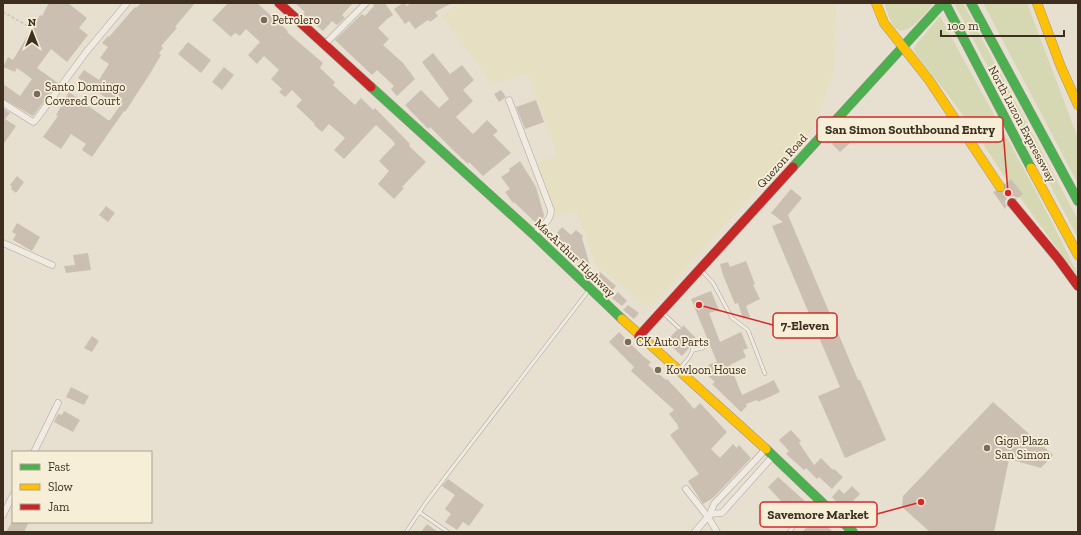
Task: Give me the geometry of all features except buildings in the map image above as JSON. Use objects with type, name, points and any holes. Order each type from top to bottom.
[{"type":"main road","name":"MacArthur Highway","points":[[279,3],[491,197],[534,234],[639,336],[774,456],[818,500],[853,532]]},
{"type":"main road","points":[[876,3],[884,23],[929,80],[1000,187]]},
{"type":"main road","name":"Quezon Road","points":[[639,336],[944,3]]},
{"type":"main road","name":"North Luzon Expressway","points":[[944,3],[1078,255]]},
{"type":"main road","name":"North Luzon Expressway","points":[[971,3],[1078,201]]},
{"type":"main road","points":[[1038,3],[1061,67],[1078,105]]},
{"type":"main road","points":[[1012,203],[1059,260],[1078,286]]},
{"type":"street","points":[[3,102],[33,122],[35,121],[87,51],[127,3]]},
{"type":"street","points":[[324,45],[366,3]]},
{"type":"street","points":[[509,100],[551,210],[547,222],[534,234]]},
{"type":"street","points":[[3,243],[52,265]]},
{"type":"street","points":[[34,451],[58,403]]},
{"type":"street","points":[[695,532],[709,515],[714,504],[766,449]]},
{"type":"street","points":[[709,515],[722,513],[774,456]]},
{"type":"street","points":[[741,475],[750,482]]},
{"type":"street","points":[[686,488],[709,515],[717,532]]},
{"type":"street","points":[[728,489],[736,497]]},
{"type":"street","points":[[3,515],[12,497]]},
{"type":"lane","points":[[700,269],[713,283],[732,318],[748,330],[765,374]]},
{"type":"lane","points":[[406,532],[590,289]]},
{"type":"lane","points":[[661,312],[679,328]]},
{"type":"lane","points":[[693,345],[694,350]]},
{"type":"lane","points":[[678,370],[694,350],[702,348]]},
{"type":"lane","points":[[789,532],[818,500]]},
{"type":"lane","points":[[420,512],[448,532]]},
{"type":"path","points":[[3,12],[28,26]]},
{"type":"shaded area","points":[[461,3],[836,3],[834,71],[813,128],[649,308],[595,264],[576,210],[555,216],[537,163],[557,155],[528,74],[492,84],[441,15]]},
{"type":"green space","points":[[884,3],[934,3],[916,24],[910,28],[899,30],[892,24]]},
{"type":"green space","points":[[954,3],[963,3],[1078,220],[1078,238]]},
{"type":"green space","points":[[983,3],[1027,3],[1078,138],[1078,184]]},
{"type":"green space","points":[[940,16],[1045,209],[1078,277],[1000,170],[949,96],[915,53],[914,49],[916,45]]},
{"type":"tunnel","points":[[1000,187],[1012,203]]},
{"type":"traffic: fast","points":[[793,167],[943,3]]},
{"type":"traffic: fast","points":[[945,3],[1031,168]]},
{"type":"traffic: fast","points":[[971,3],[1078,201]]},
{"type":"traffic: fast","points":[[371,87],[533,234],[622,319]]},
{"type":"traffic: fast","points":[[766,449],[853,532]]},
{"type":"traffic: slow","points":[[876,3],[884,23],[929,80],[1000,187]]},
{"type":"traffic: slow","points":[[1037,3],[1061,67],[1078,105]]},
{"type":"traffic: slow","points":[[1031,168],[1078,255]]},
{"type":"traffic: slow","points":[[622,319],[766,449]]},
{"type":"traffic: jam","points":[[279,3],[371,87]]},
{"type":"traffic: jam","points":[[639,336],[793,167]]},
{"type":"traffic: jam","points":[[1012,203],[1059,260],[1078,286]]},
{"type":"place","name":"Petrolero","points":[[264,20]]},
{"type":"place","name":"Santo Domingo Covered Court","points":[[37,94]]},
{"type":"place","name":"San Simon Southbound Entry","points":[[1008,193]]},
{"type":"place","name":"7-Eleven","points":[[699,305]]},
{"type":"place","name":"CK Auto Parts","points":[[628,342]]},
{"type":"place","name":"Kowloon House","points":[[658,370]]},
{"type":"place","name":"Giga Plaza San Simon","points":[[987,448]]},
{"type":"place","name":"Savemore Market","points":[[921,502]]}]
